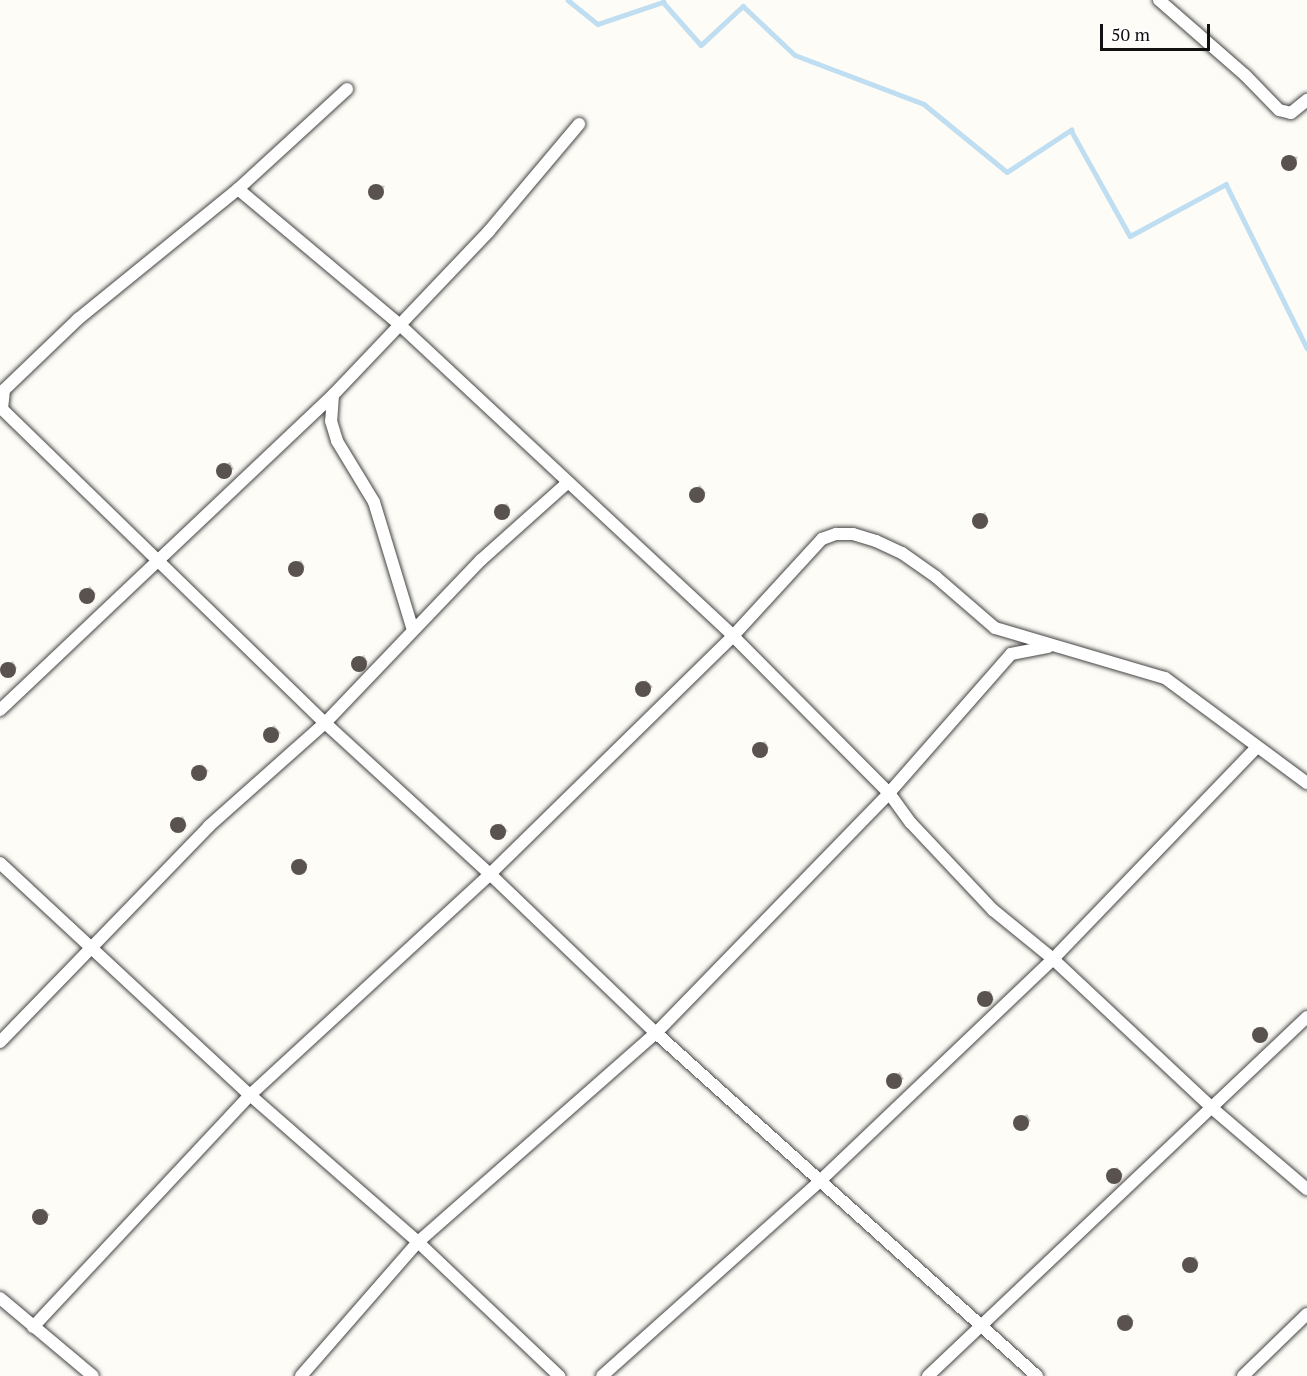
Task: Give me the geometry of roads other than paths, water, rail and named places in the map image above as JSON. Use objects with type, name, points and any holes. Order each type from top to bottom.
[{"type":"street","points":[[1159,0],[1245,75],[1279,110],[1291,113],[1307,100]]},
{"type":"street","points":[[347,89],[238,189],[78,319],[4,390],[1,409],[325,723],[490,874],[656,1033],[822,1179],[1037,1376]]},
{"type":"street","points":[[0,710],[333,395],[503,215],[579,124]]},
{"type":"street","points":[[238,189],[400,326],[733,636],[889,793],[911,823],[993,910],[1053,959],[1212,1108],[1307,1189]]},
{"type":"street","points":[[333,395],[332,421],[337,441],[374,502],[413,630]]},
{"type":"street","points":[[0,1042],[93,949],[209,826],[325,723],[413,630],[567,483]]},
{"type":"street","points":[[33,1327],[249,1095],[490,874],[733,636],[806,553],[836,534],[853,534],[902,553],[969,602],[995,628],[1051,647],[1166,678],[1307,783]]},
{"type":"street","points":[[301,1376],[418,1242],[656,1033],[889,793],[1011,654],[1051,647]]},
{"type":"street","points":[[602,1376],[822,1179],[1053,959],[1257,747]]},
{"type":"street","points":[[0,863],[249,1095],[418,1242],[559,1376]]},
{"type":"street","points":[[928,1376],[1307,1017]]},
{"type":"street","points":[[0,1298],[93,1376]]},
{"type":"street","points":[[1243,1376],[1307,1314]]},
{"type":"waterway","points":[[568,0],[598,24],[663,2],[701,45],[743,6],[795,55],[924,104],[1007,172],[1071,130],[1130,236],[1226,184],[1307,348]]}]
